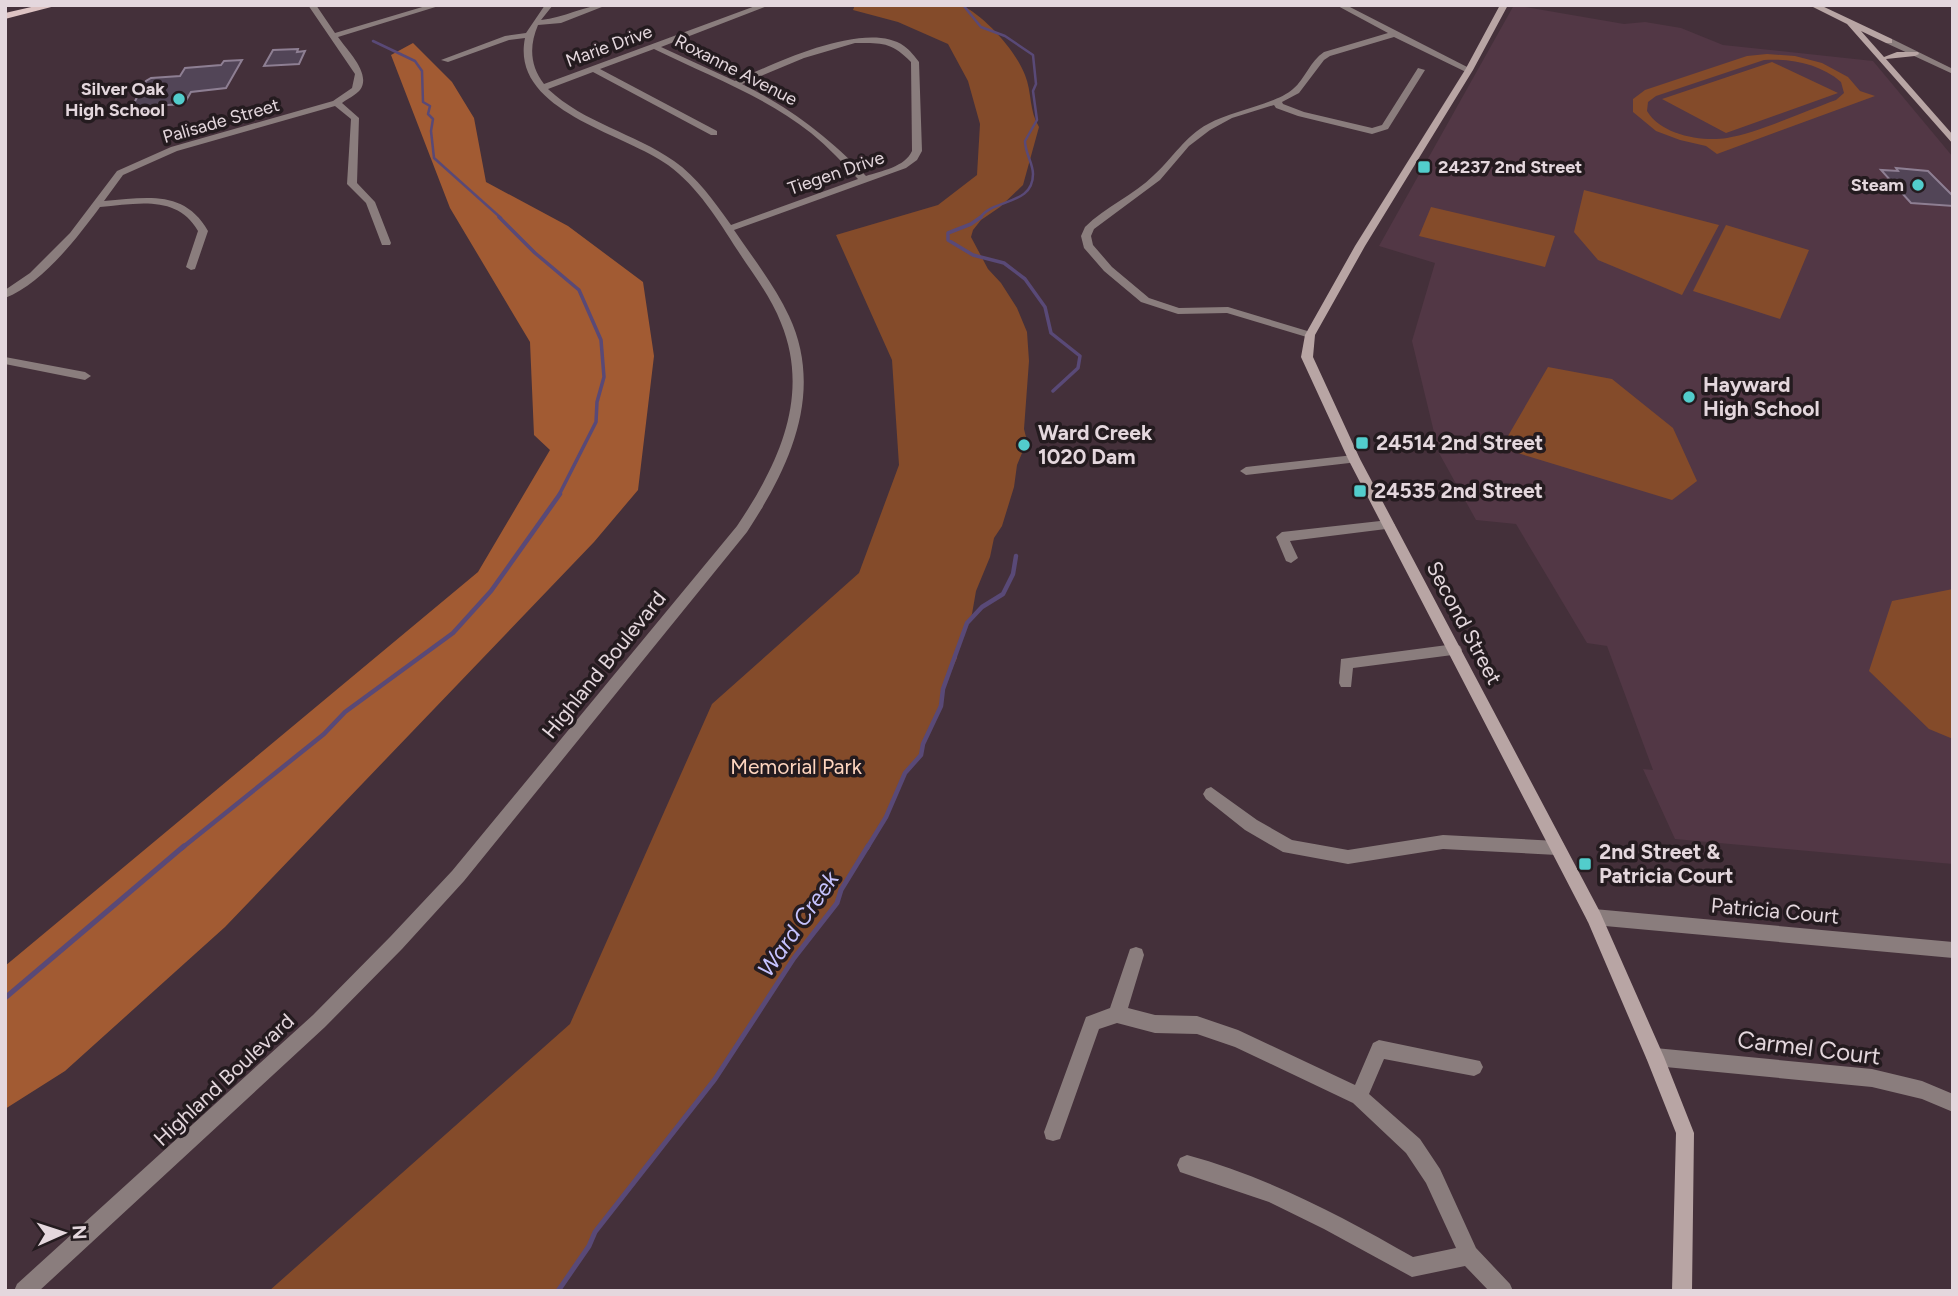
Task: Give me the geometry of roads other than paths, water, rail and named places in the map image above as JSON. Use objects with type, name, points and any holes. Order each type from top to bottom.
[{"type":"main road","points":[[5,16],[54,5]]},
{"type":"street","name":"Palisade Street","points":[[5,295],[34,275],[74,235],[120,173],[174,149],[336,103],[356,89],[360,78],[312,5]]},
{"type":"street","points":[[332,36],[438,5]]},
{"type":"street","name":"Highland Boulevard","points":[[24,1291],[318,1021],[397,943],[492,835],[758,505],[780,468],[797,407],[798,367],[792,336],[780,308],[697,186],[673,164],[564,106],[534,78],[527,61],[529,35],[549,5]]},
{"type":"street","points":[[535,23],[558,21],[603,5]]},
{"type":"street","name":"Marie Drive","points":[[542,88],[766,5]]},
{"type":"street","points":[[1340,5],[1469,69]]},
{"type":"street","points":[[1394,34],[1321,58],[1296,91],[1277,101],[1229,116],[1207,128],[1186,144],[1157,178],[1090,227],[1086,236],[1088,246],[1108,269],[1145,300],[1178,311],[1228,310],[1310,335],[1360,246],[1469,69],[1504,5]]},
{"type":"street","points":[[1813,5],[1953,72]]},
{"type":"street","points":[[1850,23],[1878,57],[1887,59],[1953,141]]},
{"type":"street","points":[[445,60],[508,38],[529,35]]},
{"type":"street","points":[[1868,45],[1874,40],[1889,41]]},
{"type":"street","name":"Tiegen Drive","points":[[728,229],[903,166],[916,154],[915,66],[907,52],[897,46],[876,41],[840,43],[734,84]]},
{"type":"street","points":[[1887,59],[1889,41]]},
{"type":"street","name":"Roxanne Avenue","points":[[654,47],[779,107],[844,156],[864,180]]},
{"type":"street","points":[[1887,59],[1897,54],[1915,54]]},
{"type":"street","points":[[593,69],[714,133]]},
{"type":"street","points":[[1277,101],[1279,106],[1301,114],[1372,131],[1379,130],[1385,127],[1422,70]]},
{"type":"street","points":[[336,103],[355,118],[352,184],[370,202],[386,243]]},
{"type":"street","points":[[96,204],[149,202],[174,205],[194,216],[203,231],[191,267]]},
{"type":"street","name":"Second Street","points":[[1310,335],[1307,347],[1311,369],[1354,459],[1594,917],[1685,1133],[1682,1291]]},
{"type":"street","points":[[5,360],[85,376]]},
{"type":"street","points":[[1246,471],[1354,459]]},
{"type":"street","points":[[1291,558],[1282,537],[1389,525]]},
{"type":"street","points":[[1346,683],[1346,663],[1455,650]]},
{"type":"street","points":[[1211,794],[1251,825],[1289,847],[1348,858],[1443,842],[1557,848]]},
{"type":"street","name":"Patricia Court","points":[[1594,917],[1953,950]]},
{"type":"street","points":[[1117,1014],[1136,955]]},
{"type":"street","points":[[1053,1132],[1092,1023],[1117,1014],[1155,1024],[1197,1025],[1238,1039],[1359,1097],[1413,1146],[1433,1176],[1469,1255],[1503,1291]]},
{"type":"street","points":[[1359,1097],[1379,1049],[1474,1067]]},
{"type":"street","name":"Carmel Court","points":[[1655,1057],[1872,1077],[1922,1090],[1953,1103]]},
{"type":"street","points":[[1188,1165],[1232,1175],[1335,1223],[1412,1267],[1469,1255]]},
{"type":"waterway","name":"Ward Creek","points":[[963,5],[981,27],[1005,36],[1033,55],[1036,84],[1033,91],[1037,120],[1025,141],[1033,170],[1031,184],[1027,192],[1020,197],[994,207],[981,217]]},
{"type":"waterway","points":[[373,41],[415,61],[422,71],[423,102],[430,106],[428,114],[433,119],[431,131],[434,158],[501,218]]},
{"type":"waterway","points":[[499,217],[535,253],[579,290],[601,340],[604,377],[597,402],[596,422],[559,495]]},
{"type":"waterway","name":"Ward Creek","points":[[981,217],[948,233],[948,240],[973,255],[1004,263],[1025,279],[1045,307],[1051,333],[1080,356],[1078,368],[1053,391]]},
{"type":"waterway","points":[[182,848],[324,734],[345,712],[453,633],[491,591],[560,494]]},
{"type":"waterway","name":"Ward Creek","points":[[867,848],[886,817],[905,773],[921,755],[923,744],[941,706],[943,689],[967,623],[982,607],[1003,594],[1013,574],[1016,556]]},
{"type":"waterway","points":[[5,998],[184,846]]},
{"type":"waterway","name":"Ward Creek","points":[[558,1291],[589,1246],[595,1232],[715,1079],[794,958],[837,903],[841,890],[868,846]]},
{"type":"place","name":"Silver Oak High School","points":[[179,99]]},
{"type":"place","name":"24237 2nd Street","points":[[1424,167]]},
{"type":"place","name":"Steam","points":[[1918,185]]},
{"type":"place","name":"Hayward High School","points":[[1689,397]]},
{"type":"place","name":"24514 2nd Street","points":[[1362,443]]},
{"type":"place","name":"Ward Creek 1020 Dam","points":[[1024,445]]},
{"type":"place","name":"24535 2nd Street","points":[[1360,491]]},
{"type":"place","name":"2nd Street & Patricia Court","points":[[1585,864]]},
{"type":"park label","name":"Memorial Park","points":[[796,767]]}]
